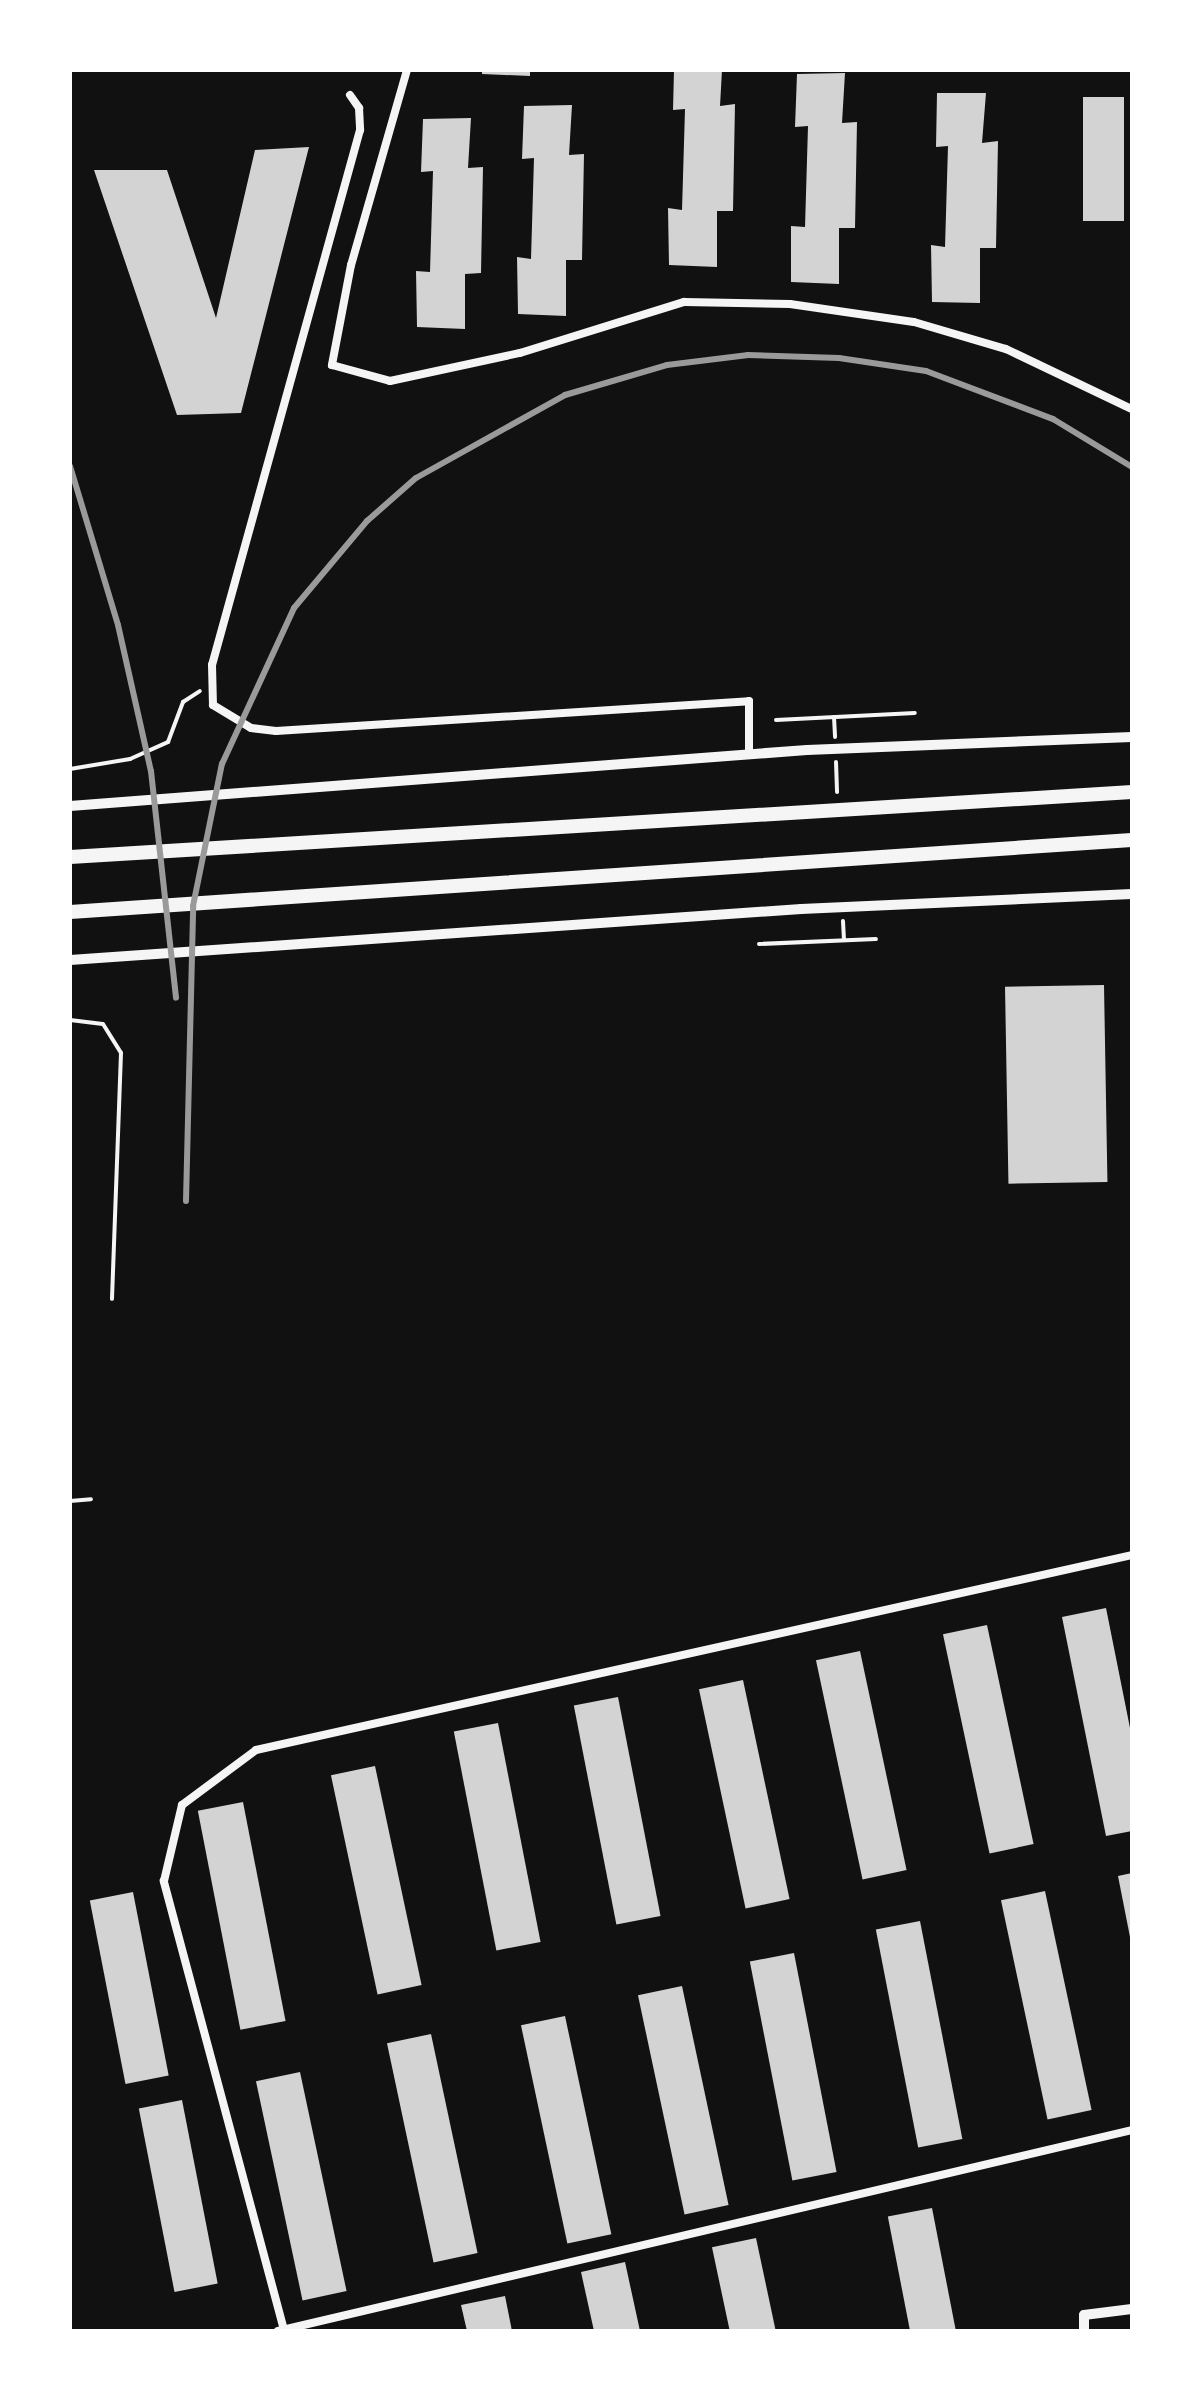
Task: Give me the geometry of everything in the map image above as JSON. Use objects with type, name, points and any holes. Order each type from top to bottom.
[{"type":"highway","points":[[70,857],[1132,792]]},
{"type":"highway","points":[[70,912],[1132,840]]},
{"type":"street","points":[[407,70],[351,266],[332,365],[390,380],[520,353],[684,302],[790,304],[914,322],[1006,349],[1132,409]]},
{"type":"street","points":[[350,95],[359,108],[360,130],[208,685],[213,705],[251,728],[276,731],[749,701],[749,755]]},
{"type":"street","points":[[70,806],[749,755],[1132,737]]},
{"type":"street","points":[[70,960],[801,909],[1132,894]]},
{"type":"street","points":[[1132,1555],[256,1750],[182,1805],[164,1881],[281,2330],[1132,2130]]},
{"type":"street","points":[[1084,2331],[1084,2314],[1132,2309]]},
{"type":"lane","points":[[70,1020],[103,1024],[121,1053],[112,1299]]},
{"type":"lane","points":[[70,1502],[91,1499]]},
{"type":"path","points":[[70,768],[130,759],[168,742],[183,702],[208,685]]},
{"type":"path","points":[[776,720],[915,714]]},
{"type":"path","points":[[834,717],[838,810]]},
{"type":"path","points":[[842,903],[844,940]]},
{"type":"path","points":[[759,944],[876,938]]},
{"type":"building","points":[[482,70],[530,70],[530,76],[482,74]]},
{"type":"building","points":[[674,70],[722,70],[720,106],[735,104],[733,211],[717,211],[717,267],[669,265],[668,208],[682,210],[685,109],[673,110]]},
{"type":"building","points":[[845,73],[842,123],[857,122],[855,228],[839,228],[839,284],[791,282],[791,226],[805,227],[808,126],[795,127],[797,74]]},
{"type":"building","points":[[937,93],[986,93],[982,143],[998,141],[996,248],[980,248],[980,303],[932,302],[931,245],[945,247],[948,146],[936,147]]},
{"type":"building","points":[[1083,97],[1124,97],[1124,221],[1083,221]]},
{"type":"building","points":[[572,105],[569,155],[584,154],[582,260],[566,260],[566,316],[518,314],[517,257],[531,259],[534,158],[522,159],[524,106]]},
{"type":"building","points":[[471,118],[468,168],[483,167],[481,273],[465,274],[465,329],[417,327],[416,271],[430,272],[433,171],[421,172],[423,119]]},
{"type":"building","points":[[309,147],[241,413],[177,415],[94,170],[167,170],[216,318],[255,150]]},
{"type":"building","points":[[1104,985],[1107,1182],[1008,1184],[1005,987]]},
{"type":"building","points":[[1106,1608],[1132,1738],[1132,1831],[1106,1836],[1062,1617]]},
{"type":"building","points":[[987,1625],[1034,1844],[990,1853],[943,1634]]},
{"type":"building","points":[[860,1651],[907,1870],[863,1879],[816,1660]]},
{"type":"building","points":[[743,1680],[790,1899],[746,1908],[699,1689]]},
{"type":"building","points":[[618,1697],[661,1916],[616,1924],[574,1706]]},
{"type":"building","points":[[498,1723],[541,1942],[496,1950],[454,1732]]},
{"type":"building","points":[[375,1766],[422,1985],[378,1994],[331,1775]]},
{"type":"building","points":[[243,1802],[286,2021],[240,2030],[198,1811]]},
{"type":"building","points":[[1132,1873],[1132,1937],[1130,1937],[1118,1876]]},
{"type":"building","points":[[1045,1891],[1092,2110],[1048,2119],[1001,1900]]},
{"type":"building","points":[[133,1892],[169,2076],[125,2084],[90,1900]]},
{"type":"building","points":[[920,1921],[962,2139],[918,2148],[876,1930]]},
{"type":"building","points":[[794,1953],[837,2172],[792,2180],[750,1962]]},
{"type":"building","points":[[682,1986],[729,2205],[685,2214],[638,1995]]},
{"type":"building","points":[[565,2016],[611,2234],[567,2243],[521,2025]]},
{"type":"building","points":[[431,2034],[478,2253],[434,2262],[387,2043]]},
{"type":"building","points":[[300,2072],[347,2291],[303,2300],[256,2081]]},
{"type":"building","points":[[182,2100],[218,2284],[174,2292],[139,2108]]},
{"type":"building","points":[[932,2208],[956,2331],[910,2331],[888,2217]]},
{"type":"building","points":[[756,2238],[776,2331],[730,2331],[712,2247]]},
{"type":"building","points":[[625,2262],[640,2331],[594,2331],[581,2272]]},
{"type":"building","points":[[505,2296],[512,2331],[467,2331],[461,2305]]},
{"type":"railway","points":[[186,1201],[193,906],[222,764],[294,608],[367,521],[416,478],[565,395],[667,365],[748,355],[839,358],[926,371],[1053,419],[1132,467]]},
{"type":"railway","points":[[70,466],[118,625],[151,771],[176,998]]}]
